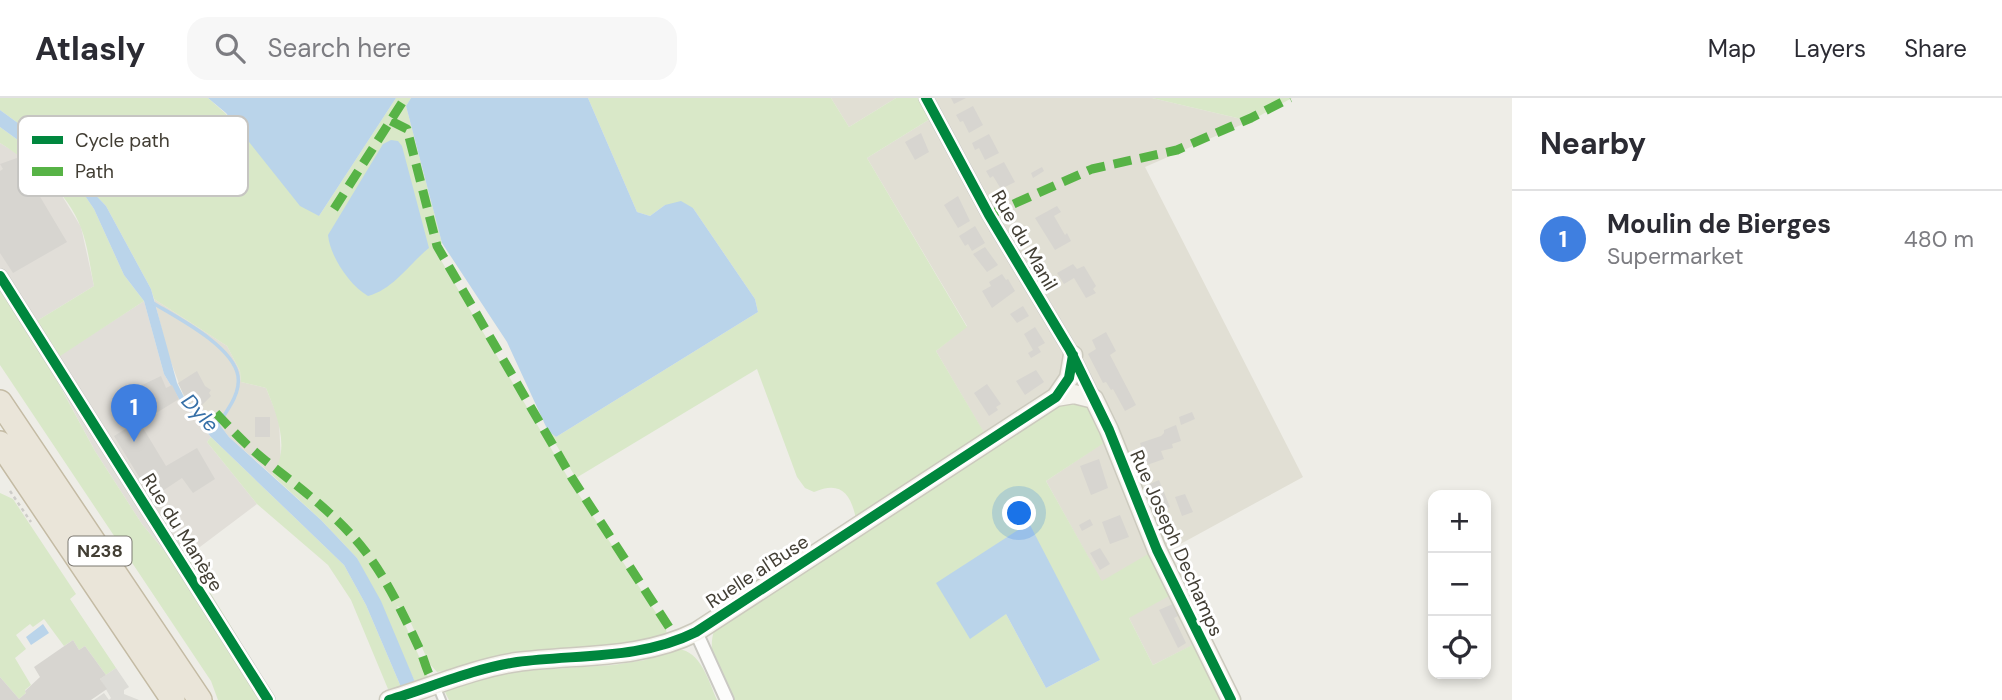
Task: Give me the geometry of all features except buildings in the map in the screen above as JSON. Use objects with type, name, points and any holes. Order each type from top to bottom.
[{"type":"highway","name":"N238","points":[[0,402],[200,700]]},
{"type":"highway","name":"N238","points":[[0,443],[173,700]]},
{"type":"highway","points":[[0,481],[27,484]]},
{"type":"street","name":"Rue du Manil","points":[[926,98],[989,215],[1073,355],[1094,399]]},
{"type":"street","name":"Rue du Manège","points":[[0,276],[268,700]]},
{"type":"street","points":[[1056,397],[1069,378],[1073,355]]},
{"type":"street","points":[[1056,397],[1074,394],[1094,399]]},
{"type":"street","name":"Ruelle al'Buse","points":[[393,699],[432,691],[471,671],[519,662],[644,650],[678,641],[1056,397]]},
{"type":"street","name":"Rue Joseph Dechamps","points":[[1094,399],[1157,550],[1230,700]]},
{"type":"street","name":"Ruelle al'Buse","points":[[695,632],[727,700]]},
{"type":"shaded area","points":[[831,98],[896,98],[849,127]]},
{"type":"shaded area","points":[[918,98],[1152,98],[1250,121],[1145,167],[1303,477],[1164,553],[1205,639],[1153,665],[1129,618],[1148,555],[1102,582],[1046,481],[1106,441],[991,445],[936,351],[967,326],[867,158],[930,119]]},
{"type":"shaded area","points":[[0,143],[18,154],[18,196],[62,196],[81,227],[94,286],[27,327],[0,286]]},
{"type":"shaded area","points":[[154,299],[227,346],[240,371],[241,382],[266,388],[279,420],[281,463],[272,475],[229,437],[216,420],[203,410],[201,412],[184,397],[168,354]]},
{"type":"shaded area","points":[[144,301],[164,374],[179,399],[211,437],[207,442],[257,504],[176,565],[142,524],[95,451],[48,363]]},
{"type":"shaded area","points":[[116,668],[129,687],[124,690],[124,694],[139,700],[109,700],[111,698],[100,679]]},
{"type":"shaded area","points":[[104,693],[109,700],[94,700]]},
{"type":"green space","points":[[0,98],[208,98],[228,116],[18,116],[18,123],[0,110]]},
{"type":"green space","points":[[396,98],[411,98],[406,106],[442,243],[438,255],[570,481],[666,628],[667,638],[643,646],[486,662],[437,672],[429,663],[405,610],[397,606],[428,677],[415,682],[357,558],[272,475],[278,465],[281,443],[278,421],[266,388],[241,382],[240,371],[227,346],[154,299],[106,206],[96,196],[248,196],[248,138],[319,216]]},
{"type":"green space","points":[[588,98],[831,98],[849,127],[896,98],[918,98],[930,119],[867,158],[967,327],[936,351],[985,434],[856,519],[848,496],[843,492],[831,488],[814,492],[805,488],[797,477],[757,369],[576,478],[548,431],[556,437],[758,312],[755,299],[693,208],[665,205],[650,216],[637,212]]},
{"type":"green space","points":[[1152,98],[1292,98],[1250,121]]},
{"type":"green space","points":[[0,127],[18,140],[18,156],[0,143]]},
{"type":"green space","points":[[62,196],[85,196],[94,209],[124,275],[144,301],[48,364],[95,451],[142,524],[176,565],[188,556],[276,700],[218,700],[211,681],[0,365],[0,286],[27,327],[94,286],[81,228]]},
{"type":"green space","points":[[1072,397],[1092,409],[1107,441],[1046,481],[1102,581],[1148,554],[1169,596],[1129,618],[1153,665],[1196,643],[1225,700],[733,700],[715,665],[712,638],[715,627],[991,445]],"holes":[[[1006,614],[1100,660],[1046,688]]]},
{"type":"green space","points":[[211,437],[344,565],[366,605],[401,687],[388,689],[351,600],[328,565],[257,504],[207,442]]},
{"type":"green space","points":[[0,493],[13,499],[76,594],[70,599],[116,668],[106,675],[85,646],[79,650],[73,640],[64,646],[44,619],[33,627],[30,624],[16,635],[26,649],[15,658],[31,685],[25,690],[26,693],[19,699],[0,677]]},
{"type":"green space","points":[[678,649],[693,655],[698,661],[717,700],[449,700],[444,690],[482,677],[520,671],[613,665],[645,660]]},
{"type":"water","points":[[208,98],[396,98],[319,216],[300,206],[248,141],[248,116],[228,116]]},
{"type":"water","points":[[411,98],[588,98],[637,212],[650,216],[665,205],[681,201],[693,208],[755,299],[758,312],[556,437],[548,431],[507,342],[442,243],[406,106]]},
{"type":"water","points":[[0,110],[18,123],[18,140],[0,127]]},
{"type":"water","points":[[391,140],[398,141],[402,146],[429,248],[386,288],[368,296],[354,285],[342,269],[332,252],[328,235],[383,144]]},
{"type":"water","name":"Dyle","points":[[85,196],[96,196],[106,206],[151,289],[177,383],[184,397],[200,412],[203,410],[216,420],[229,437],[321,520],[357,558],[381,601],[415,682],[401,687],[366,605],[344,565],[211,437],[179,399],[164,374],[144,301],[124,275],[94,209]]},
{"type":"water","points":[[1029,523],[1100,660],[1046,688],[1006,614],[970,639],[936,583]]},
{"type":"water","points":[[43,624],[49,633],[31,645],[26,637]]},
{"type":"waterway","name":"Dyle","points":[[153,303],[203,334],[216,344],[234,365],[238,376],[237,389],[217,426]]},
{"type":"marked path","points":[[334,209],[405,98]]},
{"type":"marked path","points":[[989,215],[1092,169],[1177,150],[1290,98]]},
{"type":"marked path","points":[[391,121],[407,129],[437,246],[572,478],[678,641]]},
{"type":"marked path","points":[[216,413],[253,450],[331,515],[365,551],[395,599],[435,683]]},
{"type":"cycle path","points":[[926,98],[989,215],[1070,350],[1109,430],[1157,550],[1231,700]]},
{"type":"cycle path","points":[[0,276],[268,700]]},
{"type":"cycle path","points":[[389,700],[500,665],[631,652],[675,641],[696,632],[1056,397],[1069,378],[1073,355]]},
{"type":"place","name":"Moulin de Bierges","points":[[134,442]]}]
